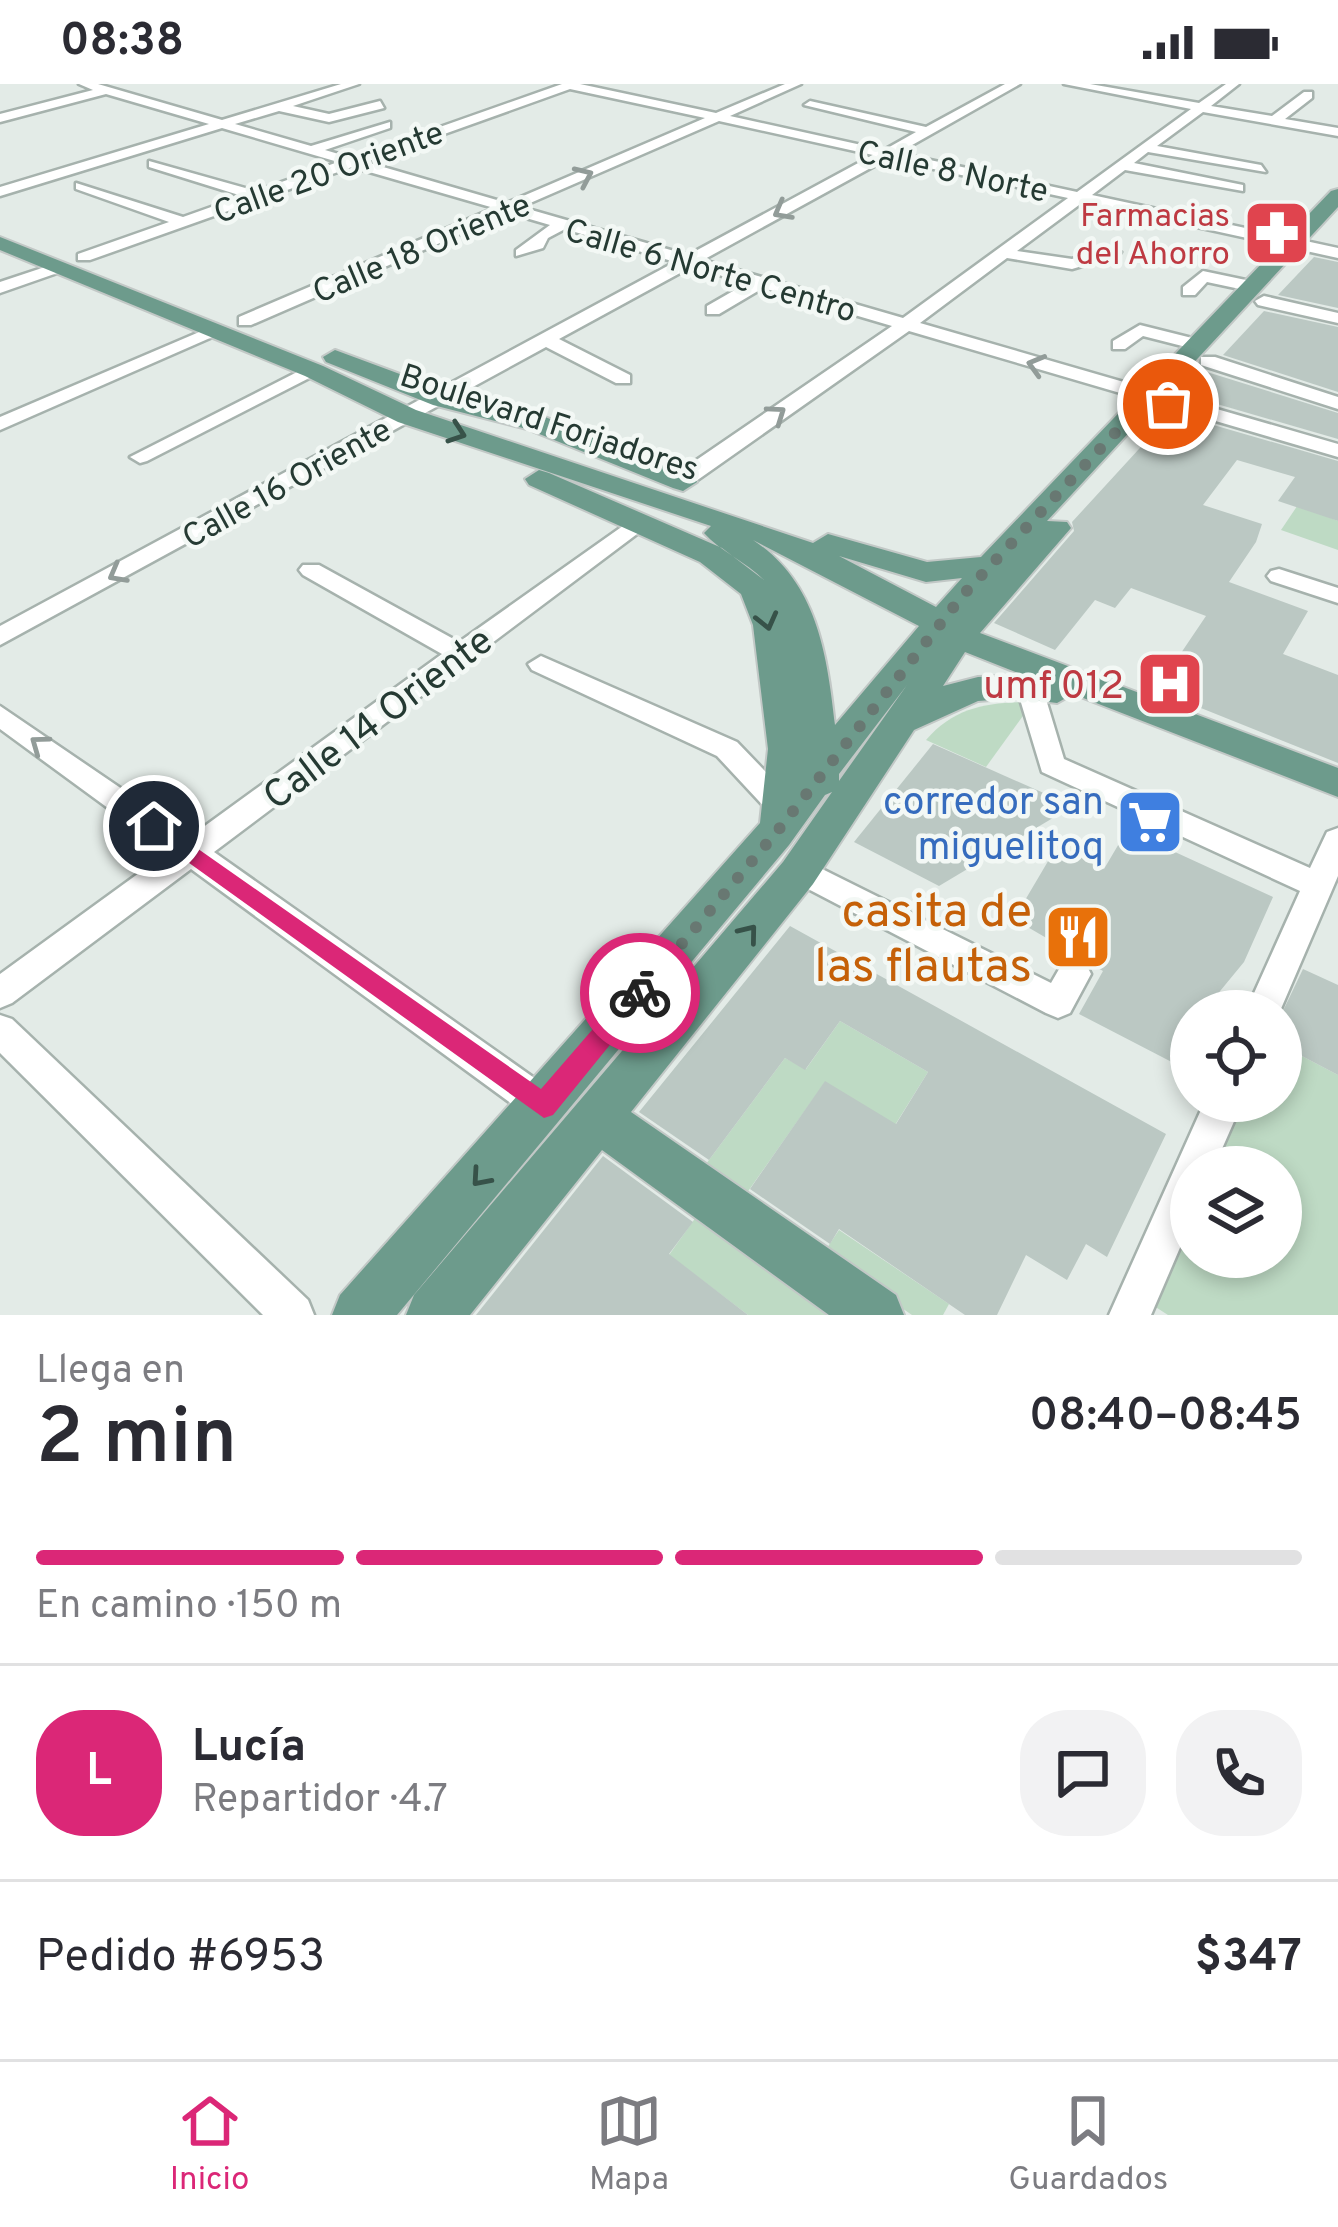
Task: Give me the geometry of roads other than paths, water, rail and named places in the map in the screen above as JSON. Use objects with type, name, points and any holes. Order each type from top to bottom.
[{"type":"main road","points":[[1316,248],[1338,195]]},
{"type":"main road","points":[[821,770],[1158,400],[1258,294],[1316,248],[1338,220]]},
{"type":"main road","name":"Boulevard Forjadores","points":[[0,223],[442,399],[502,432]]},
{"type":"main road","name":"Boulevard Forjadores","points":[[0,243],[314,371],[407,416],[502,432]]},
{"type":"main road","points":[[902,722],[988,566],[1158,400]]},
{"type":"main road","points":[[434,1315],[600,1119],[788,845],[815,820],[821,770],[799,617],[784,585],[744,547],[516,467],[502,432],[548,428],[884,562],[940,573],[988,566]]},
{"type":"main road","points":[[643,508],[745,578],[762,600],[770,625],[787,749],[788,845]]},
{"type":"main road","name":"Boulevard Forjadores","points":[[643,508],[786,541],[949,630],[1135,706]]},
{"type":"main road","points":[[360,1315],[544,1106],[902,722],[921,708],[963,692],[1029,686],[1135,706],[1338,783]]},
{"type":"main road","points":[[600,1119],[876,1315]]},
{"type":"street","name":"Calle 6 Norte Centro","points":[[85,84],[238,125],[310,151],[1338,451]]},
{"type":"street","points":[[0,118],[129,84]]},
{"type":"street","points":[[0,192],[238,125],[279,106],[353,84]]},
{"type":"street","points":[[515,84],[551,92]]},
{"type":"street","name":"Calle 18 Oriente","points":[[245,321],[795,84]]},
{"type":"street","name":"Calle 16 Oriente","points":[[0,637],[1014,84]]},
{"type":"street","points":[[1070,84],[1336,130]]},
{"type":"street","points":[[681,481],[904,326],[1233,84]]},
{"type":"street","name":"Calle 20 Oriente","points":[[84,257],[571,85]]},
{"type":"street","name":"Calle 8 Norte","points":[[571,85],[1316,248]]},
{"type":"street","points":[[297,90],[316,95]]},
{"type":"street","points":[[1275,120],[1308,94]]},
{"type":"street","points":[[302,113],[349,99]]},
{"type":"street","points":[[300,130],[380,105]]},
{"type":"street","points":[[810,105],[929,131]]},
{"type":"street","points":[[279,106],[329,118]]},
{"type":"street","points":[[238,125],[273,130]]},
{"type":"street","points":[[310,151],[386,125]]},
{"type":"street","points":[[1146,148],[1261,169]]},
{"type":"street","points":[[154,164],[256,196]]},
{"type":"street","points":[[1123,165],[1238,188]]},
{"type":"street","points":[[0,175],[19,169]]},
{"type":"street","points":[[81,186],[183,222]]},
{"type":"street","points":[[522,253],[562,225]]},
{"type":"street","points":[[1004,252],[1061,266],[1087,265],[1113,252]]},
{"type":"street","points":[[0,288],[57,268]]},
{"type":"street","points":[[1190,291],[1203,276],[1338,318]]},
{"type":"street","points":[[713,310],[759,283]]},
{"type":"street","points":[[1119,345],[1140,330],[1338,404]]},
{"type":"street","points":[[0,424],[217,331]]},
{"type":"street","points":[[547,340],[623,379]]},
{"type":"street","points":[[140,457],[314,371]]},
{"type":"street","name":"Calle 14 Oriente","points":[[0,994],[461,654],[643,508]]},
{"type":"street","points":[[311,571],[461,654]]},
{"type":"street","points":[[1279,576],[1338,596]]},
{"type":"street","points":[[541,664],[727,749],[788,845],[1058,1003],[1074,974]]},
{"type":"street","points":[[1029,686],[1052,765],[1318,885]]},
{"type":"street","points":[[0,716],[544,1106]]},
{"type":"street","points":[[1272,990],[1338,839]]},
{"type":"street","points":[[0,1030],[292,1315]]},
{"type":"street","points":[[1130,1315],[1170,1224]]},
{"type":"place","name":"Farmacias del Ahorro","points":[[1277,233]]},
{"type":"place","name":"umf 012","points":[[1170,684]]},
{"type":"place","name":"corredor san miguelitoq","points":[[1150,822]]},
{"type":"place","name":"casita de las flautas","points":[[1078,937]]}]
